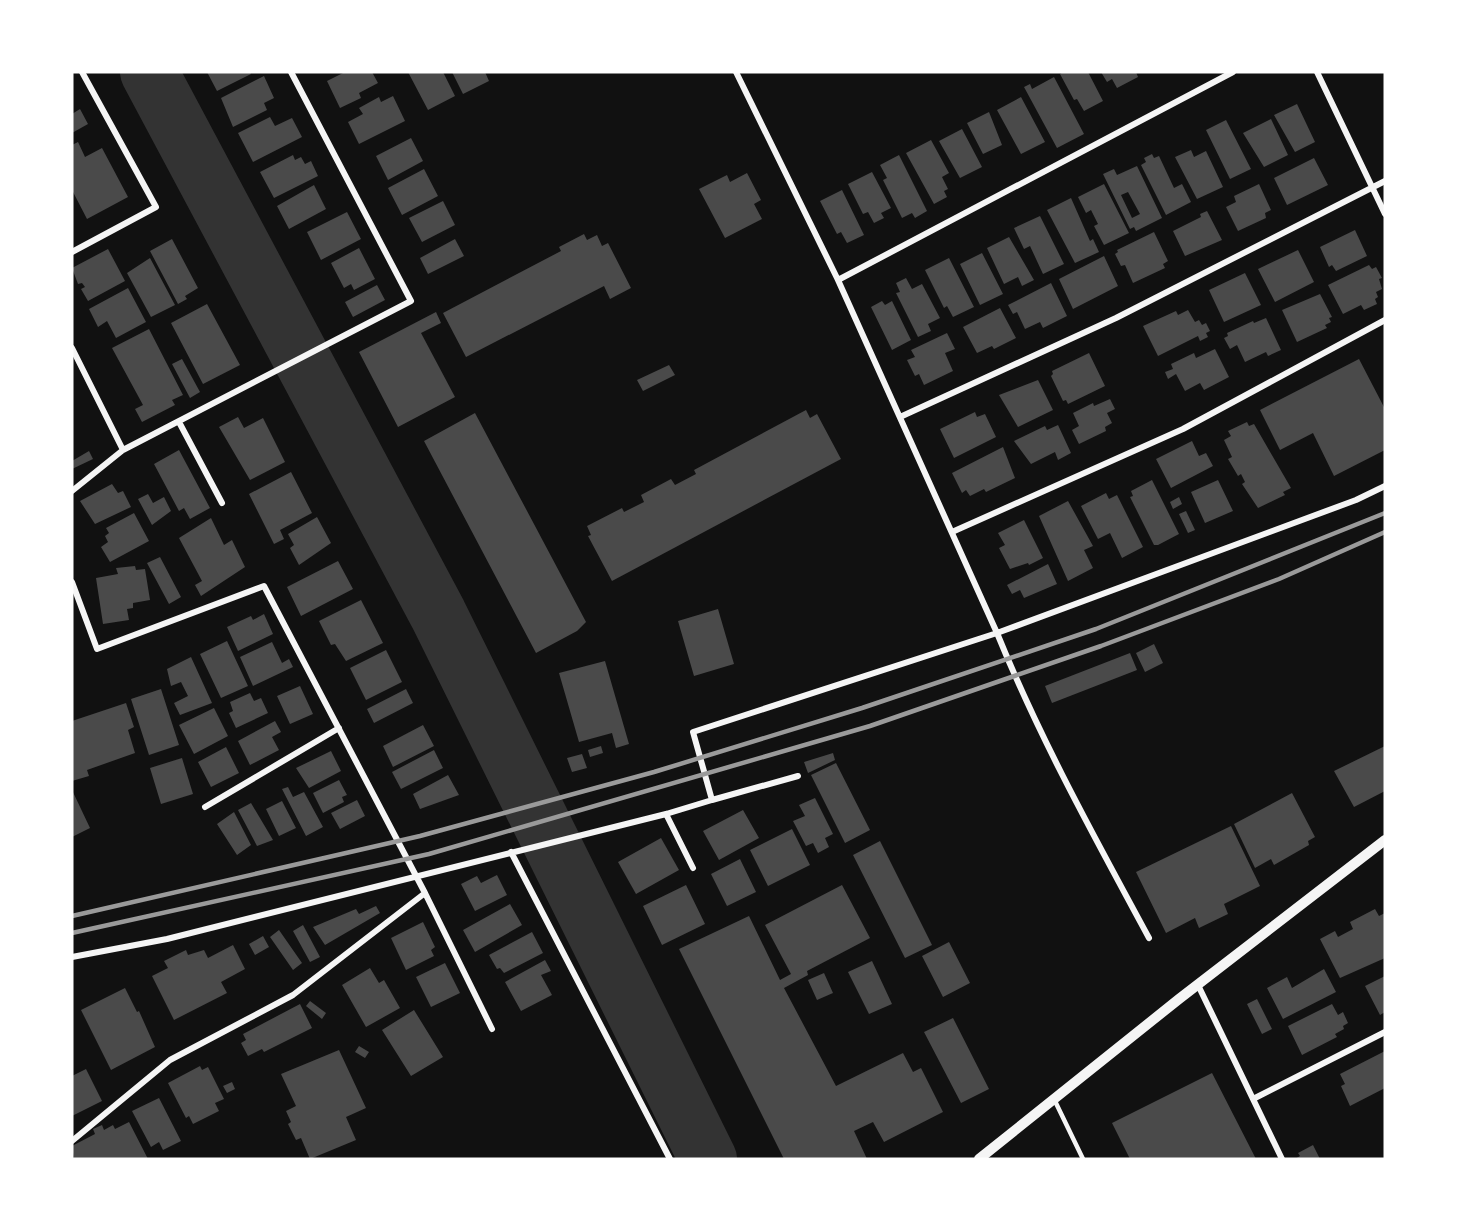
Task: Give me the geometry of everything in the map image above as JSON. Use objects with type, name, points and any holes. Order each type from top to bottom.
[{"type":"street","points":[[72,252],[156,207],[82,72]]},
{"type":"street","points":[[72,491],[123,450],[411,301],[292,72]]},
{"type":"street","points":[[736,72],[838,280],[997,633],[1020,690],[1061,773],[1149,938]]},
{"type":"street","points":[[838,280],[1233,72]]},
{"type":"street","points":[[1317,72],[1385,214]]},
{"type":"street","points":[[900,417],[1116,318],[1385,181]]},
{"type":"street","points":[[952,532],[1183,429],[1385,320]]},
{"type":"street","points":[[72,348],[123,450]]},
{"type":"street","points":[[179,422],[222,503]]},
{"type":"street","points":[[712,800],[693,732],[997,633],[1356,500],[1385,486]]},
{"type":"street","points":[[72,582],[98,649],[264,586],[425,893],[492,1029]]},
{"type":"street","points":[[206,807],[339,728]]},
{"type":"street","points":[[72,957],[167,939],[666,814],[798,776]]},
{"type":"street","points":[[666,814],[693,868]]},
{"type":"street","points":[[979,1159],[1385,840]]},
{"type":"street","points":[[511,852],[670,1159]]},
{"type":"street","points":[[72,1142],[170,1060],[293,995],[425,893]]},
{"type":"street","points":[[1198,985],[1282,1159]]},
{"type":"street","points":[[1253,1099],[1385,1032]]},
{"type":"lane","points":[[1054,1099],[1083,1159]]},
{"type":"building","points":[[207,72],[250,72],[251,74],[217,91]]},
{"type":"building","points":[[345,72],[372,72],[378,83],[359,93],[361,98],[340,108],[327,81]]},
{"type":"building","points":[[408,72],[443,72],[455,96],[428,110]]},
{"type":"building","points":[[452,72],[485,72],[489,81],[463,94]]},
{"type":"building","points":[[1088,72],[1103,101],[1084,111],[1077,99],[1074,100],[1060,74]]},
{"type":"building","points":[[1101,72],[1136,72],[1138,77],[1117,88],[1112,79],[1107,82]]},
{"type":"building","points":[[264,76],[274,98],[264,103],[267,110],[233,127],[221,98]]},
{"type":"building","points":[[1054,77],[1084,134],[1057,148],[1024,87],[1030,84],[1032,89]]},
{"type":"building","points":[[393,96],[405,121],[359,144],[348,122],[363,114],[359,108],[379,97],[381,102]]},
{"type":"building","points":[[1021,97],[1045,142],[1021,154],[997,110]]},
{"type":"building","points":[[1297,104],[1315,142],[1295,152],[1274,115]]},
{"type":"building","points":[[80,109],[88,124],[72,133],[72,114]]},
{"type":"building","points":[[989,112],[1002,145],[983,154],[967,123]]},
{"type":"building","points":[[270,117],[275,126],[292,118],[302,137],[253,162],[238,133]]},
{"type":"building","points":[[1271,119],[1288,155],[1264,167],[1243,133]]},
{"type":"building","points":[[1226,120],[1251,169],[1230,179],[1206,130]]},
{"type":"building","points":[[962,129],[982,167],[960,178],[939,141]]},
{"type":"building","points":[[411,138],[423,161],[388,180],[376,156]]},
{"type":"building","points":[[931,140],[949,173],[942,177],[948,189],[944,191],[947,197],[934,204],[906,153]]},
{"type":"building","points":[[78,142],[85,157],[102,148],[128,197],[87,219],[72,190],[72,145]]},
{"type":"building","points":[[1191,150],[1194,157],[1206,151],[1223,187],[1197,199],[1175,157]]},
{"type":"building","points":[[1152,154],[1154,158],[1159,156],[1174,188],[1182,184],[1191,202],[1166,215],[1141,165],[1146,162],[1144,158]]},
{"type":"building","points":[[293,155],[295,160],[301,157],[305,164],[311,161],[318,176],[274,198],[260,172]]},
{"type":"building","points":[[899,155],[927,211],[915,218],[912,213],[902,218],[883,180],[887,178],[880,165]]},
{"type":"building","points":[[1314,158],[1328,185],[1287,205],[1274,178]]},
{"type":"building","points":[[1137,166],[1162,218],[1136,231],[1134,227],[1130,229],[1103,174],[1114,169],[1117,175]],"holes":[[[1128,192],[1140,214],[1132,218],[1121,195]]]},
{"type":"building","points":[[424,169],[438,196],[402,215],[388,188]]},
{"type":"building","points":[[872,172],[891,208],[881,213],[884,218],[874,223],[868,212],[863,214],[848,184]]},
{"type":"building","points":[[747,173],[761,200],[754,204],[762,219],[725,238],[699,189],[727,175],[730,182]]},
{"type":"building","points":[[1104,184],[1129,233],[1104,245],[1094,226],[1098,224],[1091,210],[1086,213],[1078,197]]},
{"type":"building","points":[[1259,184],[1271,210],[1265,213],[1266,218],[1238,231],[1226,207],[1236,202],[1234,196]]},
{"type":"building","points":[[314,185],[326,209],[289,229],[277,206]]},
{"type":"building","points":[[842,190],[864,235],[847,243],[841,232],[837,234],[820,201]]},
{"type":"building","points":[[1071,198],[1090,241],[1093,239],[1099,252],[1075,263],[1047,210]]},
{"type":"building","points":[[443,201],[455,225],[422,242],[409,218]]},
{"type":"building","points":[[1207,211],[1222,240],[1185,256],[1173,231],[1201,217],[1200,214]]},
{"type":"building","points":[[347,212],[361,239],[321,260],[307,232]]},
{"type":"building","points":[[1040,216],[1064,264],[1043,274],[1030,246],[1024,249],[1014,228]]},
{"type":"building","points":[[1355,230],[1367,256],[1336,271],[1332,265],[1329,267],[1320,247]]},
{"type":"building","points":[[1154,232],[1168,261],[1163,264],[1165,268],[1133,283],[1125,265],[1121,266],[1115,254],[1117,250]]},
{"type":"building","points":[[584,234],[587,240],[597,235],[602,246],[608,243],[631,288],[610,299],[604,286],[466,357],[443,313],[561,251],[559,247]]},
{"type":"building","points":[[1009,237],[1034,280],[1022,286],[1018,277],[1004,284],[987,248]]},
{"type":"building","points":[[172,239],[198,288],[185,296],[187,299],[178,304],[150,251]]},
{"type":"building","points":[[455,239],[464,256],[428,274],[420,258]]},
{"type":"building","points":[[359,248],[375,279],[354,290],[351,284],[344,288],[331,263]]},
{"type":"building","points":[[108,249],[125,281],[88,301],[81,289],[85,287],[82,283],[78,284],[72,268]]},
{"type":"building","points":[[1298,250],[1314,282],[1275,302],[1258,269]]},
{"type":"building","points":[[982,253],[1003,294],[980,305],[960,264]]},
{"type":"building","points":[[1104,256],[1118,286],[1073,309],[1059,279]]},
{"type":"building","points":[[150,258],[175,305],[151,317],[127,273]]},
{"type":"building","points":[[949,258],[974,307],[953,317],[947,306],[944,308],[925,270]]},
{"type":"building","points":[[1369,265],[1372,269],[1376,267],[1382,278],[1379,279],[1382,289],[1376,292],[1377,304],[1364,310],[1361,305],[1343,314],[1328,285]]},
{"type":"building","points":[[1245,273],[1261,305],[1224,322],[1209,290]]},
{"type":"building","points":[[906,278],[912,289],[922,284],[940,318],[928,324],[931,331],[918,337],[896,293],[900,292],[896,283]]},
{"type":"building","points":[[1051,283],[1067,316],[1043,328],[1040,322],[1025,329],[1017,312],[1013,314],[1008,305]]},
{"type":"building","points":[[377,285],[385,300],[353,317],[345,302]]},
{"type":"building","points":[[128,288],[146,322],[116,338],[107,321],[98,327],[89,309]]},
{"type":"building","points":[[1320,294],[1332,317],[1329,318],[1331,322],[1325,325],[1327,328],[1297,342],[1282,310]]},
{"type":"building","points":[[882,301],[885,305],[892,301],[911,340],[892,350],[871,307]]},
{"type":"building","points":[[207,304],[240,365],[203,384],[171,323]]},
{"type":"building","points":[[1000,308],[1016,338],[994,349],[992,346],[977,353],[963,327]]},
{"type":"building","points":[[1188,310],[1195,322],[1199,320],[1202,325],[1206,323],[1210,331],[1206,333],[1208,337],[1200,341],[1198,336],[1158,356],[1143,326],[1176,311],[1178,315]]},
{"type":"building","points":[[436,312],[441,323],[421,333],[455,397],[398,427],[359,352]]},
{"type":"building","points":[[1266,318],[1281,350],[1268,356],[1266,352],[1245,362],[1237,345],[1230,349],[1224,338],[1228,336],[1227,333],[1253,321],[1254,323]]},
{"type":"building","points":[[149,329],[183,395],[172,400],[175,405],[142,422],[135,409],[143,405],[112,348]]},
{"type":"building","points":[[947,333],[955,349],[945,353],[953,371],[924,385],[919,374],[915,376],[907,360],[915,357],[911,350]]},
{"type":"building","points":[[1215,349],[1229,377],[1204,390],[1200,383],[1185,391],[1176,374],[1168,379],[1165,372],[1173,369],[1171,364],[1194,353],[1196,358]]},
{"type":"building","points":[[1089,353],[1105,386],[1068,404],[1066,400],[1063,401],[1051,376],[1052,371]]},
{"type":"building","points":[[182,359],[200,392],[190,398],[172,364]]},
{"type":"building","points":[[1359,359],[1385,409],[1385,450],[1334,476],[1313,433],[1280,450],[1260,410]]},
{"type":"building","points":[[669,365],[675,375],[643,391],[637,380]]},
{"type":"building","points":[[1038,380],[1053,410],[1018,427],[999,395]]},
{"type":"building","points":[[1110,399],[1115,409],[1107,413],[1112,423],[1105,427],[1106,431],[1079,444],[1072,430],[1079,426],[1073,413],[1093,403],[1094,406]]},
{"type":"building","points":[[806,410],[810,418],[817,414],[841,459],[612,581],[588,536],[591,535],[587,526],[622,508],[624,512],[644,502],[641,495],[671,479],[675,485],[696,474],[694,470]]},
{"type":"building","points":[[975,412],[977,417],[985,414],[996,437],[954,458],[940,429]]},
{"type":"building","points":[[475,413],[586,622],[577,631],[536,653],[424,441]]},
{"type":"building","points":[[238,417],[244,428],[263,418],[285,462],[250,480],[219,427]]},
{"type":"building","points":[[1247,422],[1249,426],[1254,424],[1291,488],[1283,492],[1285,495],[1258,508],[1242,484],[1245,482],[1241,474],[1238,476],[1228,459],[1232,457],[1224,440],[1231,436],[1228,431]]},
{"type":"building","points":[[1058,425],[1071,453],[1058,460],[1055,452],[1031,464],[1014,441],[1045,426],[1047,430]]},
{"type":"building","points":[[1192,441],[1199,456],[1206,453],[1213,466],[1171,488],[1156,459]]},
{"type":"building","points":[[1003,447],[1015,478],[986,492],[984,489],[970,496],[966,490],[962,493],[952,473]]},
{"type":"building","points":[[179,450],[210,508],[190,519],[184,508],[179,511],[154,464]]},
{"type":"building","points":[[89,451],[93,459],[72,469],[72,461]]},
{"type":"building","points":[[291,472],[312,513],[280,530],[284,539],[274,544],[249,494]]},
{"type":"building","points":[[1152,480],[1179,534],[1158,545],[1154,545],[1130,497],[1133,496],[1131,491]]},
{"type":"building","points":[[1218,480],[1233,511],[1205,523],[1191,492]]},
{"type":"building","points":[[112,484],[118,493],[123,491],[131,507],[95,524],[80,501]]},
{"type":"building","points":[[1106,493],[1109,499],[1117,495],[1143,547],[1122,558],[1110,533],[1098,539],[1081,506]]},
{"type":"building","points":[[148,494],[153,503],[164,497],[171,511],[152,525],[138,499]]},
{"type":"building","points":[[1179,497],[1182,504],[1173,509],[1170,502]]},
{"type":"building","points":[[1068,501],[1093,546],[1084,550],[1093,568],[1068,581],[1039,516]]},
{"type":"building","points":[[1186,511],[1195,530],[1188,533],[1179,514]]},
{"type":"building","points":[[134,513],[149,541],[110,562],[101,547],[108,542],[105,536],[109,533],[106,528]]},
{"type":"building","points":[[317,517],[331,543],[299,565],[290,548],[294,545],[288,534]]},
{"type":"building","points":[[211,518],[224,545],[232,540],[245,567],[201,596],[195,585],[202,581],[179,538]]},
{"type":"building","points":[[1024,520],[1043,558],[1029,565],[1028,563],[1010,569],[999,548],[1005,545],[998,533]]},
{"type":"building","points":[[160,557],[181,597],[169,604],[147,563]]},
{"type":"building","points":[[338,561],[353,589],[301,616],[287,587]]},
{"type":"building","points":[[1048,564],[1057,584],[1024,598],[1020,590],[1012,594],[1007,585]]},
{"type":"building","points":[[135,566],[136,570],[145,569],[150,600],[133,603],[133,608],[127,609],[129,620],[103,624],[96,578],[118,574],[116,568]]},
{"type":"building","points":[[361,600],[383,643],[346,661],[335,644],[331,645],[319,621]]},
{"type":"building","points":[[718,609],[734,664],[694,676],[678,621]]},
{"type":"building","points":[[264,614],[273,634],[238,651],[227,627],[251,616],[253,620]]},
{"type":"building","points":[[227,641],[248,686],[221,698],[200,654]]},
{"type":"building","points":[[272,642],[282,663],[289,659],[293,667],[253,686],[240,657]]},
{"type":"building","points":[[1154,644],[1163,663],[1145,672],[1136,653]]},
{"type":"building","points":[[386,650],[402,682],[366,700],[350,668]]},
{"type":"building","points":[[1130,653],[1137,670],[1052,703],[1045,686]]},
{"type":"building","points":[[191,657],[212,703],[180,715],[174,703],[188,696],[181,682],[171,686],[167,669]]},
{"type":"building","points":[[605,661],[629,744],[616,748],[612,733],[579,742],[559,673]]},
{"type":"building","points":[[300,686],[313,714],[290,724],[277,696]]},
{"type":"building","points":[[161,689],[179,745],[149,755],[131,699]]},
{"type":"building","points":[[406,689],[413,703],[374,723],[367,709]]},
{"type":"building","points":[[250,693],[254,701],[261,698],[268,713],[236,728],[229,713],[233,711],[230,702]]},
{"type":"building","points":[[126,703],[134,727],[128,730],[135,753],[87,770],[89,776],[72,781],[72,721]]},
{"type":"building","points":[[214,708],[228,736],[194,754],[179,725]]},
{"type":"building","points":[[275,721],[281,732],[272,737],[279,750],[250,765],[238,741]]},
{"type":"building","points":[[423,725],[434,746],[393,767],[383,746]]},
{"type":"building","points":[[601,746],[603,753],[590,757],[588,750]]},
{"type":"building","points":[[1385,746],[1385,791],[1354,807],[1334,771]]},
{"type":"building","points":[[226,747],[239,773],[211,787],[198,762]]},
{"type":"building","points":[[434,750],[443,768],[401,789],[392,772]]},
{"type":"building","points":[[331,751],[341,771],[309,788],[296,768]]},
{"type":"building","points":[[833,753],[835,760],[808,773],[804,762]]},
{"type":"building","points":[[582,754],[587,768],[572,772],[567,758]]},
{"type":"building","points":[[182,758],[193,794],[161,804],[150,768]]},
{"type":"building","points":[[836,763],[870,830],[845,843],[811,775]]},
{"type":"building","points":[[448,775],[459,795],[420,809],[413,794]]},
{"type":"building","points":[[339,780],[347,795],[342,797],[344,802],[323,813],[313,793]]},
{"type":"building","points":[[288,787],[293,797],[304,792],[323,827],[306,836],[282,789]]},
{"type":"building","points":[[72,790],[90,828],[72,837]]},
{"type":"building","points":[[1292,793],[1315,837],[1308,841],[1309,845],[1274,865],[1271,859],[1255,868],[1234,824]]},
{"type":"building","points":[[815,798],[833,834],[825,838],[829,847],[818,853],[813,843],[806,846],[793,821],[805,816],[799,805]]},
{"type":"building","points":[[357,800],[365,816],[340,829],[331,813]]},
{"type":"building","points":[[282,801],[296,828],[279,836],[266,809]]},
{"type":"building","points":[[251,803],[273,840],[257,846],[238,810]]},
{"type":"building","points":[[743,810],[759,838],[719,860],[703,831]]},
{"type":"building","points":[[234,812],[251,845],[237,855],[217,824]]},
{"type":"building","points":[[1231,826],[1260,886],[1224,904],[1228,914],[1199,928],[1195,918],[1166,933],[1136,872]]},
{"type":"building","points":[[792,829],[810,865],[768,886],[750,850]]},
{"type":"building","points":[[661,838],[679,870],[636,894],[618,862]]},
{"type":"building","points":[[880,841],[932,945],[905,958],[853,855]]},
{"type":"building","points":[[740,859],[756,892],[727,906],[711,874]]},
{"type":"building","points":[[497,875],[507,895],[475,911],[461,884],[477,876],[481,883]]},
{"type":"building","points":[[686,885],[705,924],[662,945],[643,906]]},
{"type":"building","points":[[842,885],[870,938],[807,971],[808,975],[784,988],[836,1086],[903,1053],[913,1072],[921,1068],[943,1112],[884,1142],[873,1122],[854,1131],[867,1159],[784,1159],[679,949],[749,916],[780,980],[791,974],[765,925]]},
{"type":"building","points":[[510,904],[522,925],[475,952],[463,930]]},
{"type":"building","points":[[376,906],[380,913],[325,945],[313,927],[356,909],[359,914]]},
{"type":"building","points":[[1375,909],[1379,916],[1385,913],[1385,958],[1340,978],[1320,939],[1335,931],[1338,937],[1353,929],[1350,922]]},
{"type":"building","points":[[423,922],[435,947],[431,950],[434,956],[406,970],[391,938]]},
{"type":"building","points":[[303,925],[320,957],[310,962],[293,931]]},
{"type":"building","points":[[279,930],[302,963],[293,970],[270,937]]},
{"type":"building","points":[[532,932],[543,953],[504,973],[500,968],[497,969],[489,955]]},
{"type":"building","points":[[263,936],[269,947],[255,955],[249,944]]},
{"type":"building","points":[[949,942],[970,983],[943,997],[922,956]]},
{"type":"building","points":[[233,945],[245,969],[221,982],[227,993],[174,1020],[152,976],[168,968],[164,961],[186,950],[188,955],[204,950],[208,958]]},
{"type":"building","points":[[545,960],[551,971],[541,975],[552,995],[521,1011],[505,982]]},
{"type":"building","points":[[872,961],[892,1004],[869,1014],[848,972]]},
{"type":"building","points":[[445,963],[460,993],[431,1007],[416,977]]},
{"type":"building","points":[[370,968],[379,983],[384,980],[400,1008],[366,1027],[342,985]]},
{"type":"building","points":[[1324,969],[1336,992],[1283,1019],[1267,988],[1287,977],[1292,988]]},
{"type":"building","points":[[824,973],[833,993],[817,1000],[808,980]]},
{"type":"building","points":[[1385,976],[1385,1012],[1380,1015],[1365,986]]},
{"type":"building","points":[[125,988],[137,1012],[139,1011],[155,1047],[111,1070],[81,1010]]},
{"type":"building","points":[[1257,999],[1272,1029],[1262,1034],[1247,1004]]},
{"type":"building","points":[[310,1001],[326,1013],[322,1019],[306,1006]]},
{"type":"building","points":[[300,1004],[312,1028],[264,1052],[262,1049],[248,1056],[241,1043],[246,1040],[243,1034]]},
{"type":"building","points":[[1332,1004],[1338,1015],[1343,1012],[1348,1023],[1343,1026],[1344,1029],[1335,1034],[1337,1037],[1302,1055],[1288,1026]]},
{"type":"building","points":[[414,1010],[443,1057],[411,1076],[382,1030]]},
{"type":"building","points":[[953,1018],[989,1089],[961,1103],[924,1032]]},
{"type":"building","points":[[359,1046],[369,1052],[365,1058],[355,1052]]},
{"type":"building","points":[[339,1050],[366,1108],[346,1117],[356,1140],[310,1159],[301,1138],[296,1140],[288,1124],[291,1122],[286,1111],[296,1106],[281,1074]]},
{"type":"building","points":[[1385,1051],[1385,1088],[1350,1106],[1341,1086],[1345,1084],[1340,1074]]},
{"type":"building","points":[[200,1066],[202,1070],[208,1067],[224,1099],[215,1103],[219,1111],[193,1124],[189,1116],[186,1118],[168,1083]]},
{"type":"building","points":[[86,1069],[102,1101],[72,1116],[72,1076]]},
{"type":"building","points":[[1212,1073],[1256,1159],[1130,1159],[1112,1123]]},
{"type":"building","points":[[232,1082],[235,1089],[227,1093],[223,1086]]},
{"type":"building","points":[[159,1098],[181,1141],[163,1150],[159,1142],[151,1147],[132,1111]]},
{"type":"building","points":[[129,1122],[148,1159],[74,1159],[72,1146],[95,1134],[93,1129],[102,1125],[104,1130],[113,1125],[115,1129]]},
{"type":"building","points":[[1313,1145],[1320,1159],[1295,1159],[1300,1156],[1298,1153]]},
{"type":"waterway","points":[[149,72],[438,614],[708,1159]]},
{"type":"railway","points":[[72,916],[420,836],[654,772],[862,708],[1096,629],[1385,513]]},
{"type":"railway","points":[[72,933],[429,854],[870,726],[1101,646],[1279,579],[1385,532]]}]
